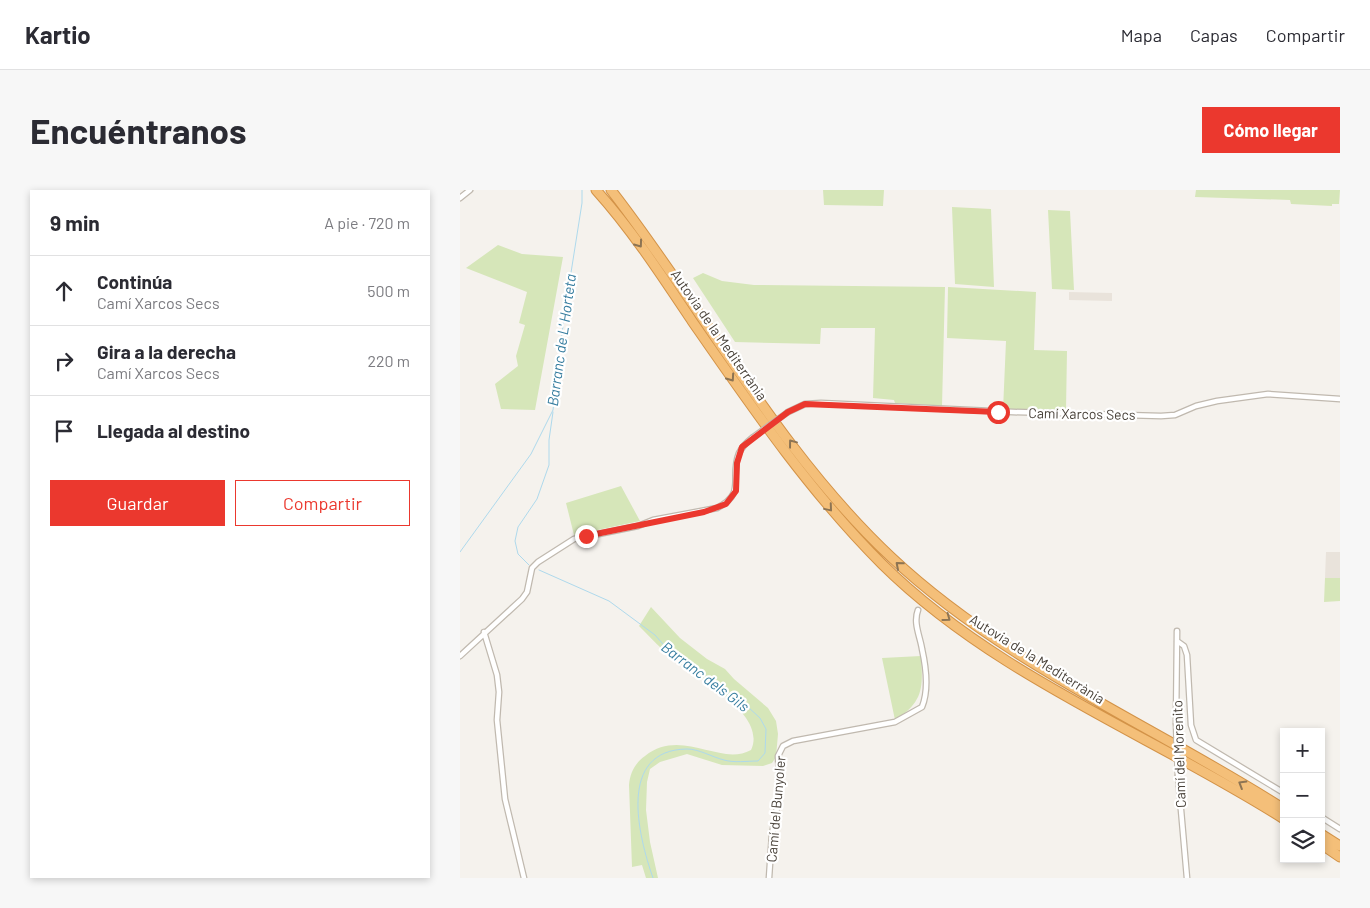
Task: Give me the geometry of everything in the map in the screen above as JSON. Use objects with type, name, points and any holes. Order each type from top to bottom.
[{"type":"highway","name":"Autovia de la Mediterrània","points":[[596,190],[636,241],[793,464],[841,522],[884,567],[930,605],[990,650],[1064,696],[1207,774],[1282,818]]},
{"type":"highway","name":"Autovia de la Mediterrània","points":[[614,194],[645,234],[806,462],[848,512],[890,557],[936,596],[996,640],[1068,685],[1280,807]]},
{"type":"highway","points":[[1325,837],[1340,846]]},
{"type":"highway","points":[[1325,847],[1340,857]]},
{"type":"street","points":[[460,198],[470,190]]},
{"type":"street","name":"Camí Xarcos Secs","points":[[460,656],[522,599],[527,592],[532,568],[565,544],[579,537],[717,508],[731,501],[736,491],[739,454],[752,438],[788,412],[805,404],[821,403],[1020,413],[1168,416],[1217,400],[1268,394],[1340,399]]},
{"type":"street","name":"Camí del Bunyoler","points":[[770,878],[772,834],[780,792],[778,756],[781,750],[786,743],[793,741],[894,722],[922,707],[926,692],[922,647],[916,620],[918,610]]},
{"type":"street","name":"Camí del Morenito","points":[[1177,631],[1176,723],[1178,776],[1188,878]]},
{"type":"street","points":[[484,632],[497,675],[499,692],[497,720],[506,799],[524,878]]},
{"type":"street","points":[[1177,641],[1184,646],[1187,655],[1191,725],[1196,740],[1280,791]]},
{"type":"street","points":[[1323,818],[1340,829]]},
{"type":"shaded area","points":[[1069,292],[1112,293],[1112,301],[1069,300]]},
{"type":"shaded area","points":[[1326,552],[1340,552],[1340,578],[1325,578]]},
{"type":"green space","points":[[823,190],[884,190],[883,206],[824,205]]},
{"type":"green space","points":[[1196,190],[1340,190],[1339,204],[1332,204],[1332,206],[1291,204],[1290,200],[1195,197]]},
{"type":"green space","points":[[952,207],[991,209],[994,287],[955,284]]},
{"type":"green space","points":[[1048,210],[1070,211],[1074,290],[1052,289]]},
{"type":"green space","points":[[498,245],[522,254],[563,257],[535,410],[501,409],[495,384],[518,366],[516,356],[525,325],[519,323],[527,292],[466,268]]},
{"type":"green space","points":[[703,273],[722,281],[754,285],[945,287],[942,406],[895,403],[894,400],[873,398],[875,328],[821,328],[820,344],[735,342],[693,278]]},
{"type":"green space","points":[[948,287],[1036,292],[1034,350],[1067,351],[1066,410],[1003,410],[1006,341],[947,338]]},
{"type":"green space","points":[[621,486],[640,521],[574,535],[566,503]]},
{"type":"green space","points":[[1325,578],[1340,578],[1340,601],[1324,602]]},
{"type":"green space","points":[[651,607],[680,638],[707,659],[725,669],[768,708],[776,721],[778,734],[776,757],[772,763],[763,766],[722,765],[687,754],[660,762],[650,769],[647,782],[646,810],[650,842],[658,878],[646,878],[642,865],[632,867],[629,785],[636,765],[645,756],[659,748],[673,745],[727,754],[739,754],[751,750],[754,737],[749,723],[728,698],[671,657],[639,626]]},
{"type":"green space","points":[[921,656],[922,677],[920,693],[912,707],[895,720],[882,658]]},
{"type":"waterway","name":"Barranc de L' Horteta","points":[[460,552],[531,454],[553,410],[564,317],[582,203],[582,190]]},
{"type":"waterway","name":"Barranc dels Gils","points":[[529,565],[518,554],[515,541],[518,527],[537,499],[549,465],[549,440],[553,412]]},
{"type":"waterway","name":"Barranc dels Gils","points":[[539,570],[609,601],[655,635],[669,651],[748,707],[760,718],[766,729],[765,753],[758,761],[728,761],[696,750],[687,749],[665,753],[650,764],[642,779],[638,798],[642,840],[653,878]]},
{"type":"route","points":[[586,536],[622,530],[653,520],[704,512],[731,501],[736,491],[737,463],[742,447],[798,406],[821,403],[998,412]]}]
